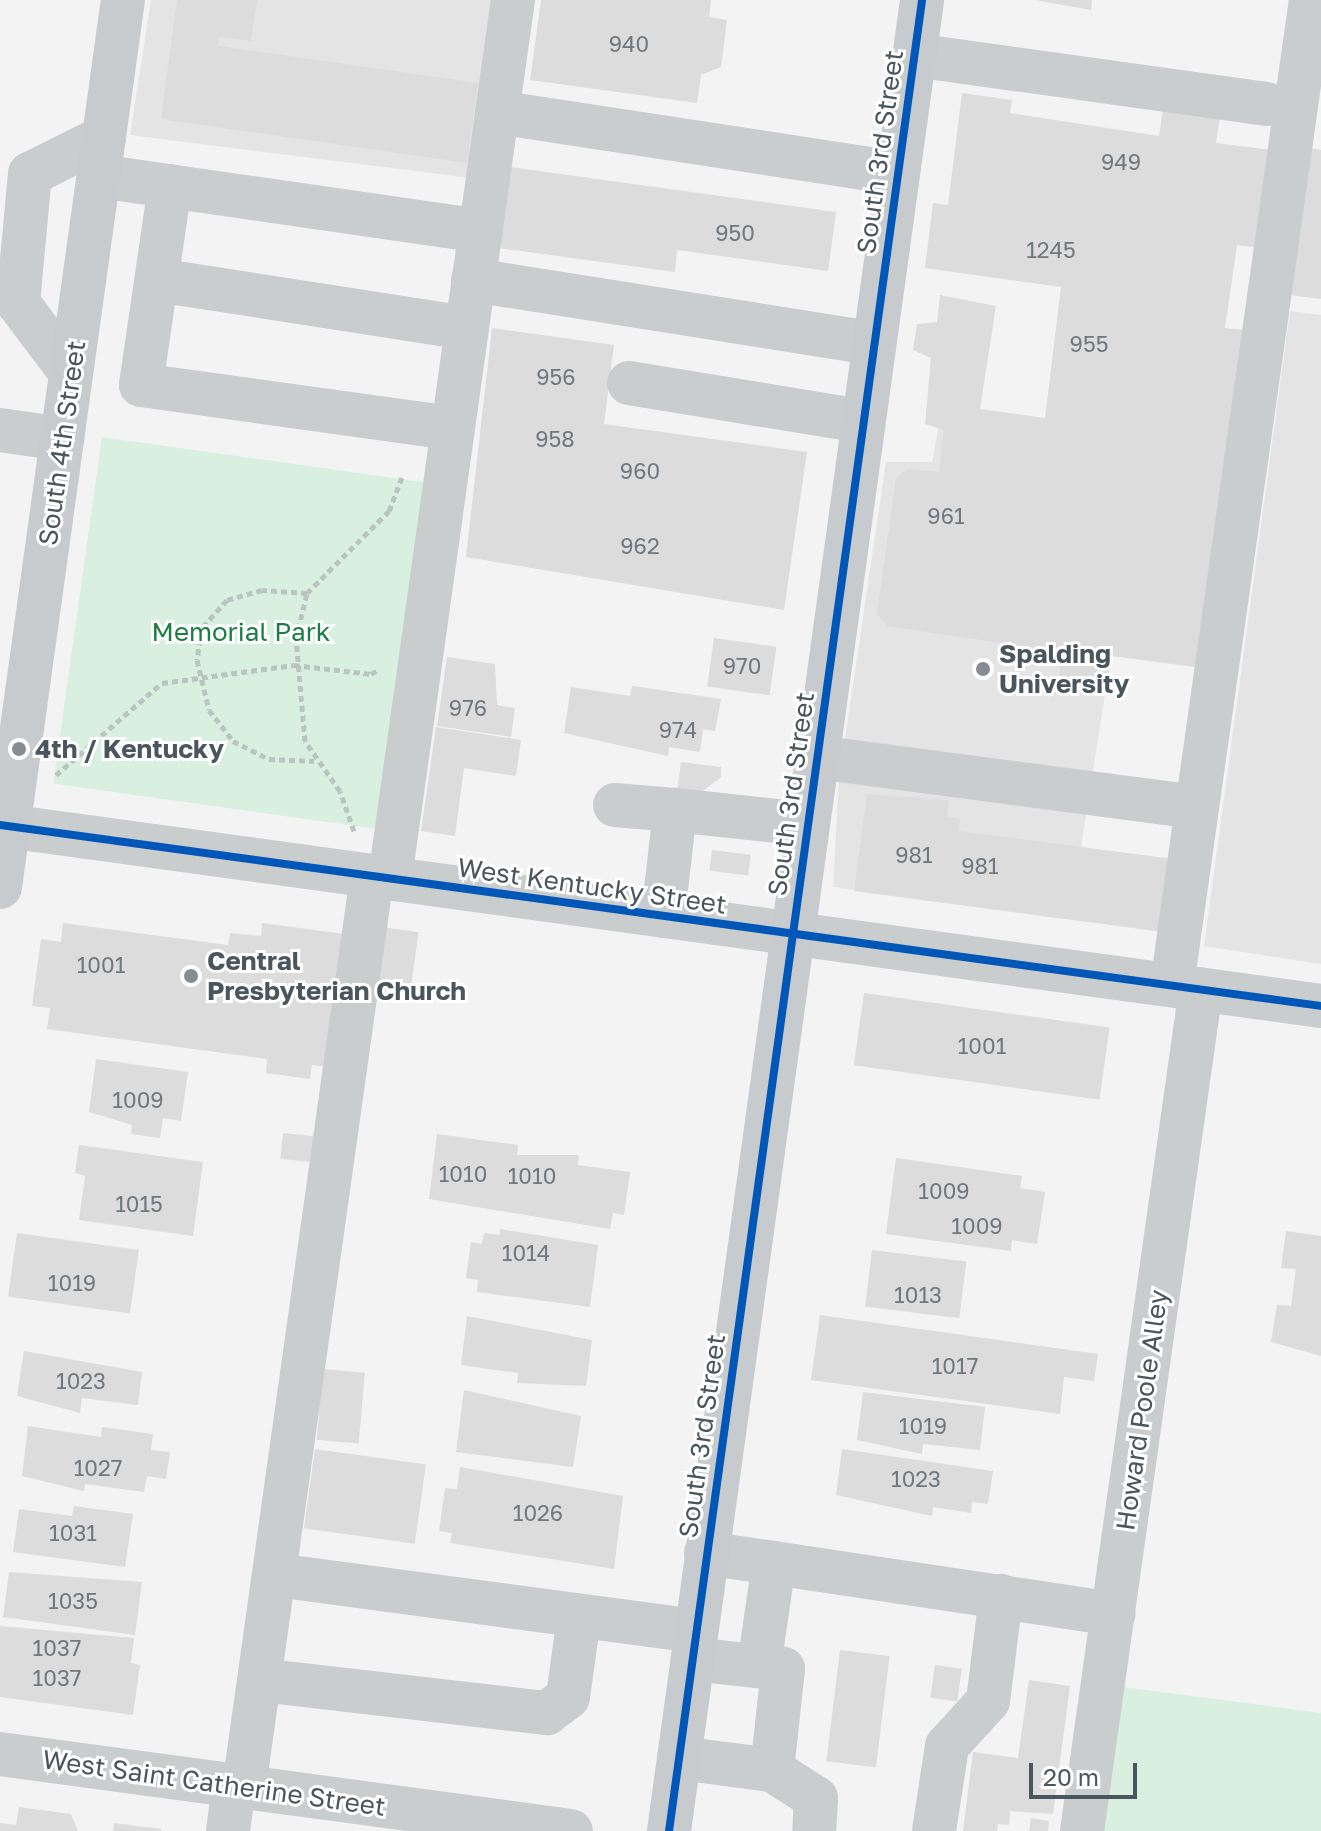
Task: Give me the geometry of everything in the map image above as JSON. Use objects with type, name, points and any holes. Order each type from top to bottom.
[{"type":"main road","name":"South 4th Street","points":[[0,887],[4,826],[123,0]]},
{"type":"main road","name":"South 3rd Street","points":[[669,1831],[922,0]]},
{"type":"street","points":[[228,1831],[260,1680],[481,231],[513,0]]},
{"type":"street","name":"Howard Poole Alley","points":[[1082,1831],[1113,1614],[1187,987],[1197,807],[1311,0]]},
{"type":"street","points":[[914,55],[1267,104]]},
{"type":"street","points":[[497,112],[897,173]]},
{"type":"street","points":[[71,373],[18,303],[30,174],[101,157],[170,186],[481,231]]},
{"type":"street","points":[[170,186],[141,385],[450,428]]},
{"type":"street","points":[[157,280],[466,328]]},
{"type":"street","points":[[473,280],[873,343]]},
{"type":"street","points":[[629,383],[862,421]]},
{"type":"street","points":[[0,430],[62,439]]},
{"type":"street","points":[[816,757],[1197,807]]},
{"type":"street","points":[[615,805],[807,824]]},
{"type":"street","points":[[663,916],[675,810]]},
{"type":"street","name":"West Kentucky Street","points":[[4,826],[1321,1006]]},
{"type":"street","points":[[706,1553],[1113,1614]]},
{"type":"street","points":[[759,1666],[774,1563]]},
{"type":"street","points":[[276,1575],[579,1617],[694,1645],[759,1666],[783,1669],[772,1770]]},
{"type":"street","points":[[934,1831],[947,1746],[988,1701],[1001,1596]]},
{"type":"street","points":[[260,1680],[547,1713],[568,1697],[579,1617]]},
{"type":"street","name":"West Saint Catherine Street","points":[[0,1754],[571,1831]]},
{"type":"street","points":[[679,1758],[772,1770],[816,1798],[814,1831]]},
{"type":"path","points":[[354,831],[340,791],[314,761],[300,723],[294,665],[307,593],[389,511],[405,467]]},
{"type":"path","points":[[307,593],[243,594],[212,612],[196,641],[200,677],[209,710],[233,741],[269,759],[314,761]]},
{"type":"path","points":[[44,788],[84,743],[162,683],[294,665],[371,674],[394,659]]},
{"type":"shaded area","points":[[151,0],[499,0],[471,178],[130,135]]},
{"type":"shaded area","points":[[1290,311],[1321,315],[1321,964],[1204,946]]},
{"type":"shaded area","name":"Spalding University","points":[[942,409],[1089,655],[1111,656],[1081,847],[1170,933],[833,887],[839,779],[886,462],[932,462]]},
{"type":"green space","name":"Memorial Park","points":[[102,437],[429,483],[380,830],[53,784]]},
{"type":"green space","points":[[1116,1686],[1321,1713],[1321,1831],[1095,1831]]},
{"type":"building","points":[[177,0],[257,0],[251,41],[219,37],[218,46],[478,83],[467,163],[161,119]]},
{"type":"building","points":[[541,0],[711,0],[709,17],[727,20],[721,67],[701,75],[697,103],[530,80]]},
{"type":"building","points":[[1035,0],[1092,0],[1091,10]]},
{"type":"building","points":[[962,93],[1012,100],[1010,113],[1159,136],[1163,108],[1221,109],[1216,143],[1273,150],[1260,248],[1237,245],[1225,328],[1247,330],[1203,668],[1111,656],[1108,682],[1059,676],[1062,652],[887,626],[877,614],[896,478],[908,469],[939,472],[944,430],[925,424],[931,358],[913,350],[917,324],[937,322],[940,295],[996,306],[980,409],[1045,418],[1061,287],[925,268],[933,203],[948,205]]},
{"type":"building","points":[[1308,148],[1321,150],[1321,299],[1289,295]]},
{"type":"building","points":[[510,167],[836,212],[828,271],[677,250],[675,272],[499,248]]},
{"type":"building","points":[[492,328],[614,345],[604,424],[807,452],[784,610],[466,557]]},
{"type":"building","points":[[714,638],[776,647],[770,695],[707,687]]},
{"type":"building","points":[[447,657],[495,664],[497,705],[515,708],[511,737],[437,726]]},
{"type":"building","points":[[632,686],[721,699],[715,731],[703,729],[700,752],[669,747],[668,756],[564,733],[571,687],[630,696]]},
{"type":"building","points":[[436,727],[521,740],[516,776],[464,768],[455,836],[421,831]]},
{"type":"building","points":[[681,762],[721,767],[721,777],[687,803],[676,801]]},
{"type":"building","points":[[867,794],[949,800],[947,817],[960,819],[959,831],[1181,860],[1172,933],[854,891]]},
{"type":"building","points":[[712,850],[751,855],[748,876],[709,871]]},
{"type":"building","name":"Central Presbyterian Church","points":[[63,923],[228,945],[230,933],[261,936],[262,923],[352,935],[334,1068],[312,1065],[310,1079],[266,1073],[267,1059],[47,1029],[50,1008],[32,1006],[41,939],[61,942]]},
{"type":"building","points":[[382,927],[419,932],[409,1003],[372,998]]},
{"type":"building","points":[[864,993],[1110,1028],[1099,1100],[854,1065]]},
{"type":"building","points":[[96,1059],[188,1072],[181,1121],[163,1118],[160,1138],[131,1134],[132,1125],[89,1112]]},
{"type":"building","points":[[283,1133],[321,1137],[318,1163],[280,1159]]},
{"type":"building","points":[[437,1134],[518,1145],[517,1155],[579,1155],[578,1165],[630,1172],[624,1215],[613,1213],[610,1229],[429,1199]]},
{"type":"building","points":[[79,1145],[203,1162],[193,1236],[79,1220],[85,1176],[75,1173]]},
{"type":"building","points":[[896,1158],[1022,1176],[1020,1188],[1045,1192],[1037,1244],[1012,1240],[1011,1251],[886,1234]]},
{"type":"building","points":[[500,1229],[598,1245],[590,1307],[477,1292],[478,1280],[466,1278],[471,1242],[482,1244],[484,1233],[500,1235]]},
{"type":"building","points":[[1286,1231],[1321,1236],[1321,1356],[1271,1342],[1277,1305],[1291,1306],[1296,1269],[1281,1268]]},
{"type":"building","points":[[17,1233],[139,1250],[130,1313],[8,1296]]},
{"type":"building","points":[[872,1250],[966,1262],[959,1318],[865,1307]]},
{"type":"building","points":[[820,1315],[1098,1354],[1094,1381],[1064,1377],[1060,1414],[811,1380]]},
{"type":"building","points":[[467,1316],[592,1340],[586,1386],[517,1383],[518,1373],[461,1365]]},
{"type":"building","points":[[24,1351],[142,1372],[138,1405],[82,1398],[80,1413],[17,1396]]},
{"type":"building","points":[[323,1369],[365,1373],[359,1443],[317,1440]]},
{"type":"building","points":[[464,1390],[581,1416],[573,1467],[456,1452]]},
{"type":"building","points":[[863,1392],[985,1407],[980,1450],[923,1444],[922,1454],[857,1440]]},
{"type":"building","points":[[28,1426],[101,1437],[102,1427],[153,1434],[151,1450],[170,1452],[166,1479],[147,1476],[144,1492],[85,1484],[84,1491],[22,1476]]},
{"type":"building","points":[[315,1449],[426,1465],[415,1544],[304,1528]]},
{"type":"building","points":[[842,1449],[993,1471],[988,1504],[972,1502],[971,1513],[933,1507],[932,1516],[836,1495]]},
{"type":"building","points":[[460,1467],[623,1496],[614,1569],[450,1543],[452,1533],[439,1531],[445,1488],[457,1489]]},
{"type":"building","points":[[74,1506],[133,1514],[125,1567],[13,1552],[19,1509],[72,1516]]},
{"type":"building","points":[[9,1572],[142,1582],[135,1635],[3,1617]]},
{"type":"building","points":[[0,1626],[134,1638],[131,1663],[140,1665],[133,1715],[0,1697]]},
{"type":"building","points":[[840,1650],[890,1656],[876,1767],[826,1761]]},
{"type":"building","points":[[935,1665],[962,1669],[957,1701],[930,1698]]},
{"type":"building","points":[[1029,1680],[1070,1686],[1053,1814],[1010,1811],[1009,1825],[998,1824],[997,1831],[963,1831],[973,1752],[1018,1758]]},
{"type":"building","points":[[19,1807],[71,1814],[78,1831],[0,1831],[0,1823],[16,1825]]},
{"type":"building","points":[[1031,1818],[1049,1821],[1048,1831],[1029,1831]]},
{"type":"building","points":[[114,1823],[162,1829],[113,1831]]},
{"type":"cycle path","points":[[669,1831],[922,0]]},
{"type":"cycle path","points":[[0,825],[1321,1006]]},
{"type":"place","name":"Spalding University","points":[[983,669]]},
{"type":"place","name":"4th / Kentucky","points":[[19,749]]},
{"type":"place","name":"Central Presbyterian Church","points":[[191,976]]}]
